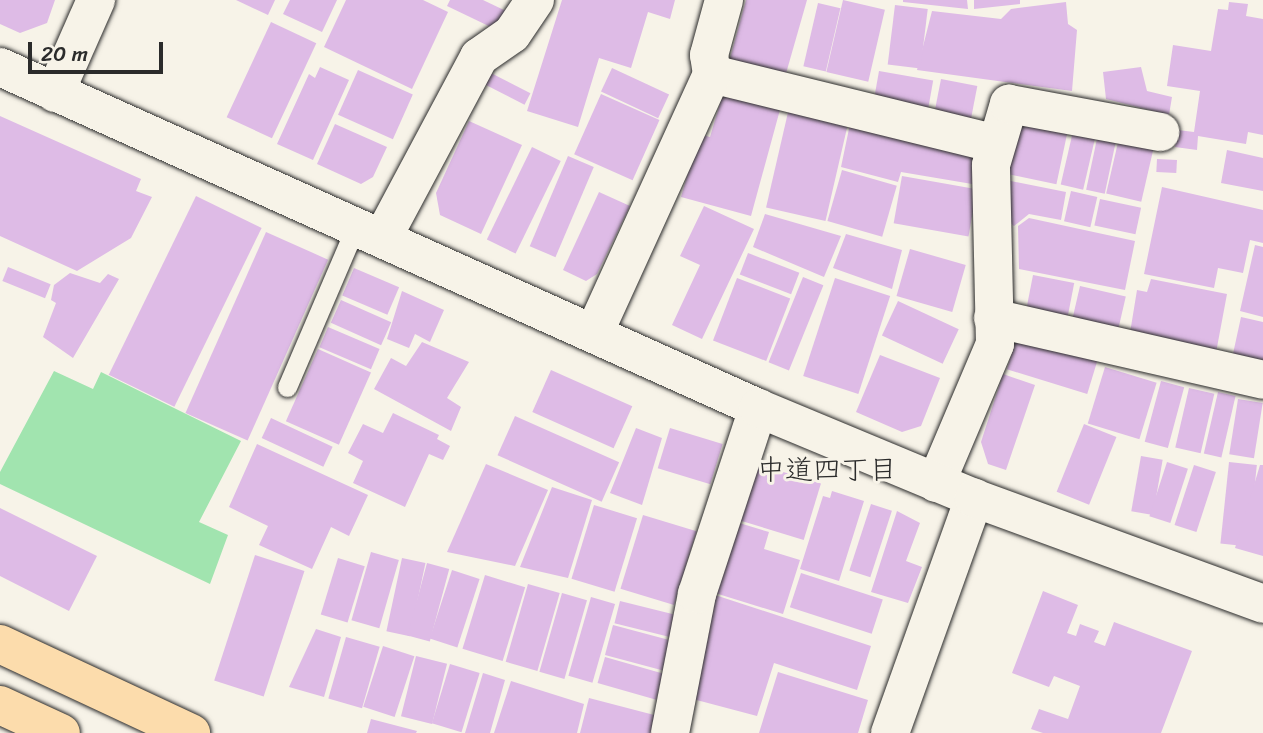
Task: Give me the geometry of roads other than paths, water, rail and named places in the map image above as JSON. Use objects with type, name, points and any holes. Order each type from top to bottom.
[{"type":"main road","points":[[0,644],[191,733]]},
{"type":"main road","points":[[0,705],[61,733]]},
{"type":"street","points":[[55,93],[96,0]]},
{"type":"street","points":[[370,230],[479,57],[512,34],[535,0]]},
{"type":"street","points":[[594,331],[712,74],[709,55],[724,0]]},
{"type":"street","points":[[0,67],[370,230],[758,408],[974,498],[1263,604]]},
{"type":"street","points":[[712,74],[996,145]]},
{"type":"street","points":[[936,483],[995,344],[989,234],[991,165],[1009,104],[1160,132]]},
{"type":"street","points":[[993,318],[1263,380]]},
{"type":"street","points":[[670,733],[697,594],[758,408]]},
{"type":"street","points":[[890,733],[974,498]]},
{"type":"lane","points":[[287,387],[370,230]]},
{"type":"district","name":"中道四丁目","points":[[827,470]]}]
